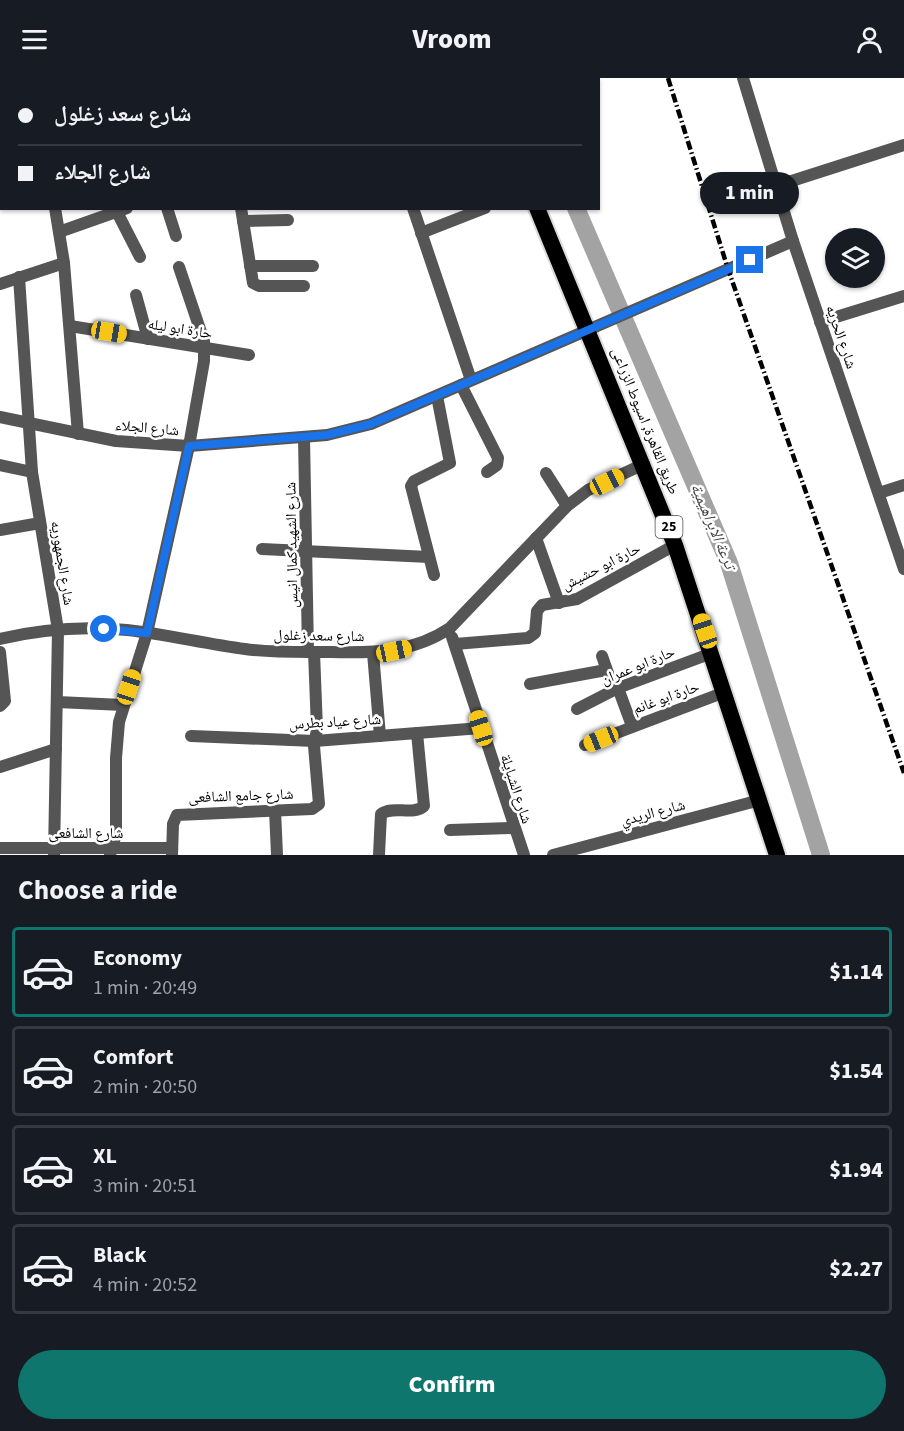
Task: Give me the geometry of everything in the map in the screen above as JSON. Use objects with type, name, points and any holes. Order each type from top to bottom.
[{"type":"highway","name":"طريق القاهرة, اسيوط الزراعى","points":[[538,210],[675,544],[777,855]]},
{"type":"street","name":"شارع الحريه","points":[[743,78],[793,241],[904,569]]},
{"type":"street","points":[[776,186],[904,145]]},
{"type":"street","points":[[55,210],[64,263],[78,434]]},
{"type":"street","points":[[59,232],[122,210],[140,257]]},
{"type":"street","points":[[168,210],[176,236]]},
{"type":"street","points":[[414,210],[466,383],[498,458],[497,465],[487,472]]},
{"type":"street","points":[[421,233],[480,210]]},
{"type":"street","points":[[288,220],[242,215],[252,280],[256,285],[304,286]]},
{"type":"street","name":"شارع الجلاء","points":[[0,417],[116,441],[189,446],[304,438],[349,431],[437,396],[587,328],[793,241]]},
{"type":"street","points":[[0,284],[64,263]]},
{"type":"street","points":[[250,266],[313,266]]},
{"type":"street","points":[[111,852],[116,834],[116,740],[123,705],[147,633],[189,446],[205,348],[178,267]]},
{"type":"street","name":"شارع الجمهوريه","points":[[19,278],[32,472],[58,630],[54,852]]},
{"type":"street","points":[[136,296],[148,339]]},
{"type":"street","points":[[820,322],[904,296]]},
{"type":"street","name":"حارة ابو ليله","points":[[70,326],[249,355]]},
{"type":"street","points":[[434,575],[411,486],[414,481],[450,463],[437,396]]},
{"type":"street","name":"شارع الشهيد كمال انيس","points":[[304,438],[311,652],[320,800],[316,808],[312,809]]},
{"type":"street","name":"شارع سعد زغلول","points":[[0,639],[58,630],[104,629],[147,633],[248,650],[373,653],[414,646],[433,639],[450,628],[567,506],[588,490],[644,464]]},
{"type":"street","points":[[0,465],[32,472]]},
{"type":"street","points":[[546,473],[567,506]]},
{"type":"street","points":[[879,493],[904,485]]},
{"type":"street","points":[[0,530],[40,523]]},
{"type":"street","points":[[537,538],[559,603]]},
{"type":"street","name":"حارة ابو حشيش","points":[[455,644],[528,638],[535,633],[539,608],[546,604],[577,599],[675,544]]},
{"type":"street","points":[[262,549],[429,556]]},
{"type":"street","name":"شارع الشبايلة","points":[[450,628],[513,828],[524,855]]},
{"type":"street","points":[[0,652],[5,701],[0,706]]},
{"type":"street","points":[[373,653],[380,736]]},
{"type":"street","name":"حارة ابو عمران","points":[[577,709],[616,689],[712,653]]},
{"type":"street","points":[[602,656],[606,670],[632,726]]},
{"type":"street","points":[[530,684],[606,670]]},
{"type":"street","name":"حارة ابو غانم","points":[[585,745],[725,692]]},
{"type":"street","points":[[57,702],[123,705]]},
{"type":"street","name":"شارع عياد بطرس","points":[[191,736],[315,741],[481,728]]},
{"type":"street","points":[[379,855],[381,814],[387,810],[419,810],[424,806],[417,733]]},
{"type":"street","points":[[0,766],[56,749]]},
{"type":"street","name":"شارع الريدي","points":[[554,855],[760,800]]},
{"type":"street","name":"شارع جامع الشافعى","points":[[172,852],[173,824],[177,815],[312,809]]},
{"type":"street","points":[[275,810],[277,855]]},
{"type":"street","points":[[450,830],[513,828]]},
{"type":"street","name":"شارع الشافعى","points":[[0,848],[54,852],[172,852]]},
{"type":"waterway","name":"ترعة الابراهيمية","points":[[577,210],[729,563],[821,855]]},
{"type":"railway","points":[[668,78],[728,269],[904,773]]},
{"type":"route","points":[[104,629],[147,633],[189,446],[304,438],[349,431],[371,424],[587,328],[750,260]]}]
